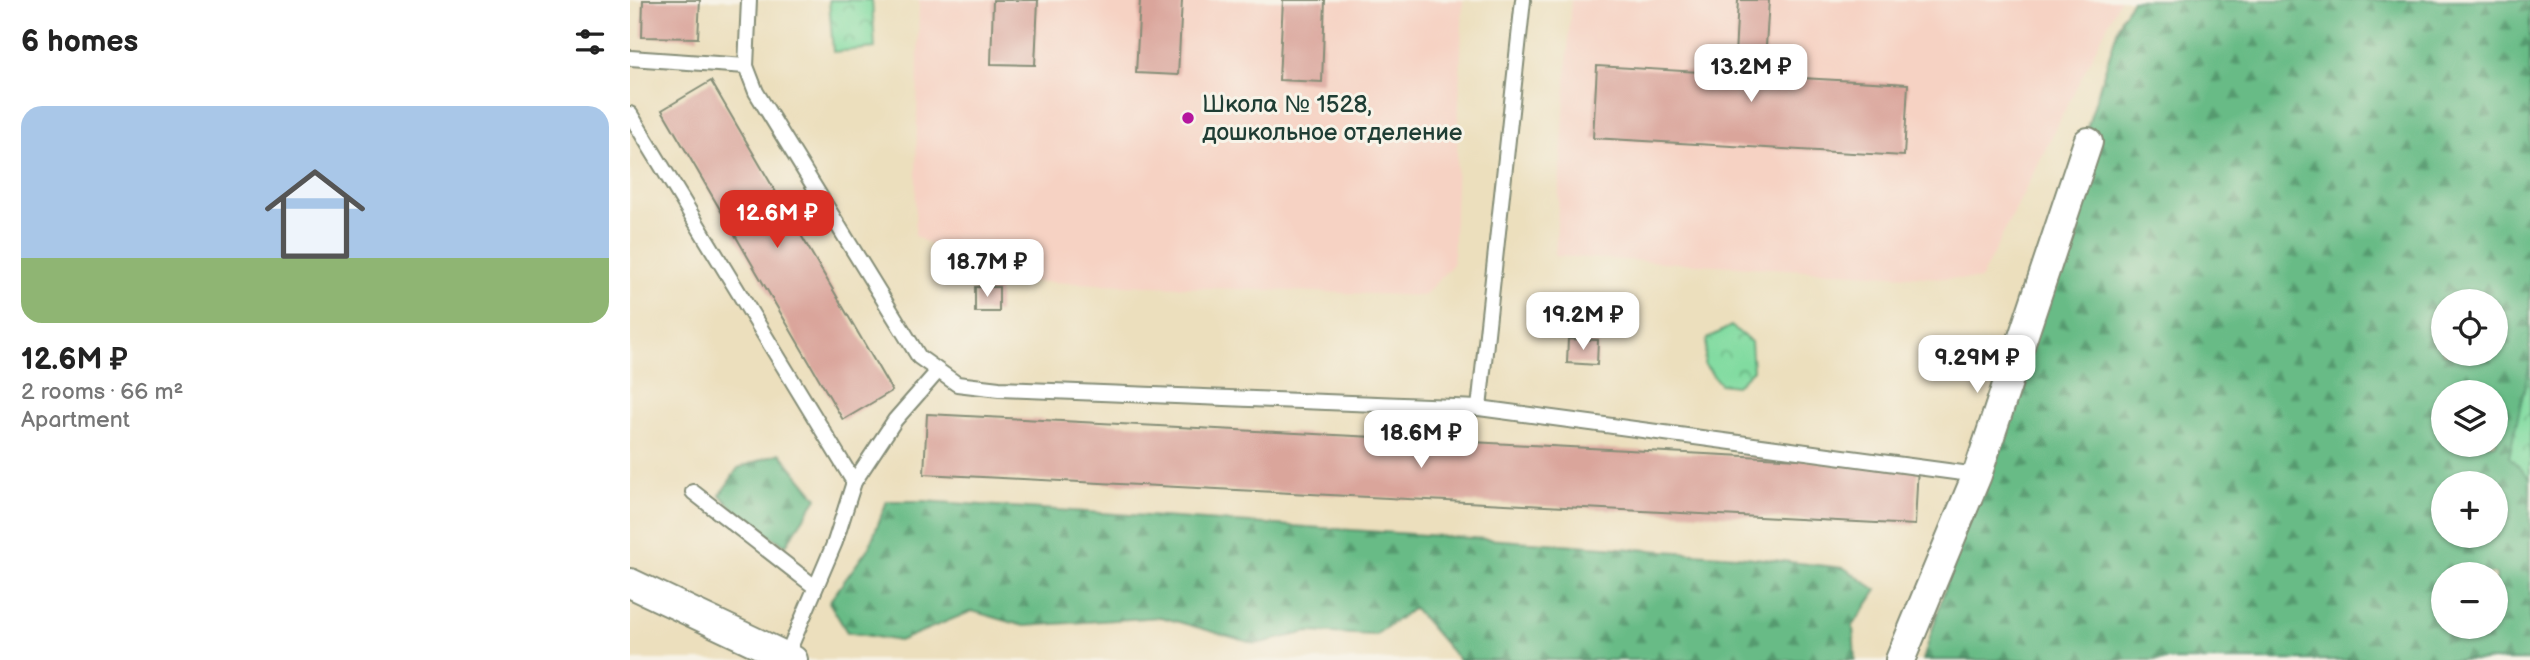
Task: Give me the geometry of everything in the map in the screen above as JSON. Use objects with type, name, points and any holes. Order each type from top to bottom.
[{"type":"street","points":[[1900,660],[1976,475],[2088,142]]},
{"type":"street","points":[[630,583],[790,658]]},
{"type":"lane","points":[[749,0],[746,66],[756,92],[919,358],[957,384],[999,389],[1479,408],[1976,475]]},
{"type":"lane","points":[[1479,408],[1523,0]]},
{"type":"lane","points":[[630,58],[746,66]]},
{"type":"lane","points":[[630,114],[854,482]]},
{"type":"lane","points":[[790,658],[815,587],[835,542],[854,482],[895,420],[938,371]]},
{"type":"lane","points":[[693,492],[815,587]]},
{"type":"shaded area","name":"Школа № 1528, дошкольное отделение","points":[[919,0],[1463,0],[1453,264],[1424,296],[990,280],[915,236]]},
{"type":"shaded area","points":[[1571,0],[2120,0],[1980,280],[1555,256]]},
{"type":"green space","points":[[829,0],[872,0],[875,48],[833,52]]},
{"type":"green space","points":[[2132,0],[2530,0],[2530,660],[1923,660],[2121,18]]},
{"type":"green space","points":[[1731,326],[1751,342],[1753,370],[1736,386],[1720,384],[1704,364],[1707,339]]},
{"type":"green space","points":[[2530,363],[2530,478],[2509,457]]},
{"type":"green space","points":[[780,453],[817,498],[786,545],[750,525],[720,495],[738,468]]},
{"type":"green space","points":[[887,501],[923,501],[1737,556],[1844,568],[1877,590],[1853,626],[1855,660],[1459,660],[1414,608],[1375,635],[1308,632],[1256,644],[1161,617],[1024,626],[972,611],[899,641],[847,632],[829,602],[869,547]]},
{"type":"building","points":[[643,0],[700,0],[698,38],[642,37]]},
{"type":"building","points":[[993,0],[1038,0],[1035,65],[991,64]]},
{"type":"building","points":[[1140,0],[1182,0],[1178,75],[1136,73]]},
{"type":"building","points":[[1283,0],[1325,0],[1322,82],[1279,80]]},
{"type":"building","points":[[1738,0],[1769,0],[1764,76],[1908,84],[1904,156],[1593,138],[1597,66],[1734,74]]},
{"type":"building","points":[[711,81],[892,391],[843,420],[662,110]]},
{"type":"building","points":[[975,287],[999,287],[999,312],[975,312]]},
{"type":"building","points":[[1568,339],[1598,340],[1597,365],[1567,363]]},
{"type":"building","points":[[927,414],[1918,465],[1915,525],[924,474]]},
{"type":"place","name":"Школа № 1528, дошкольное отделение","points":[[1188,118]]}]
